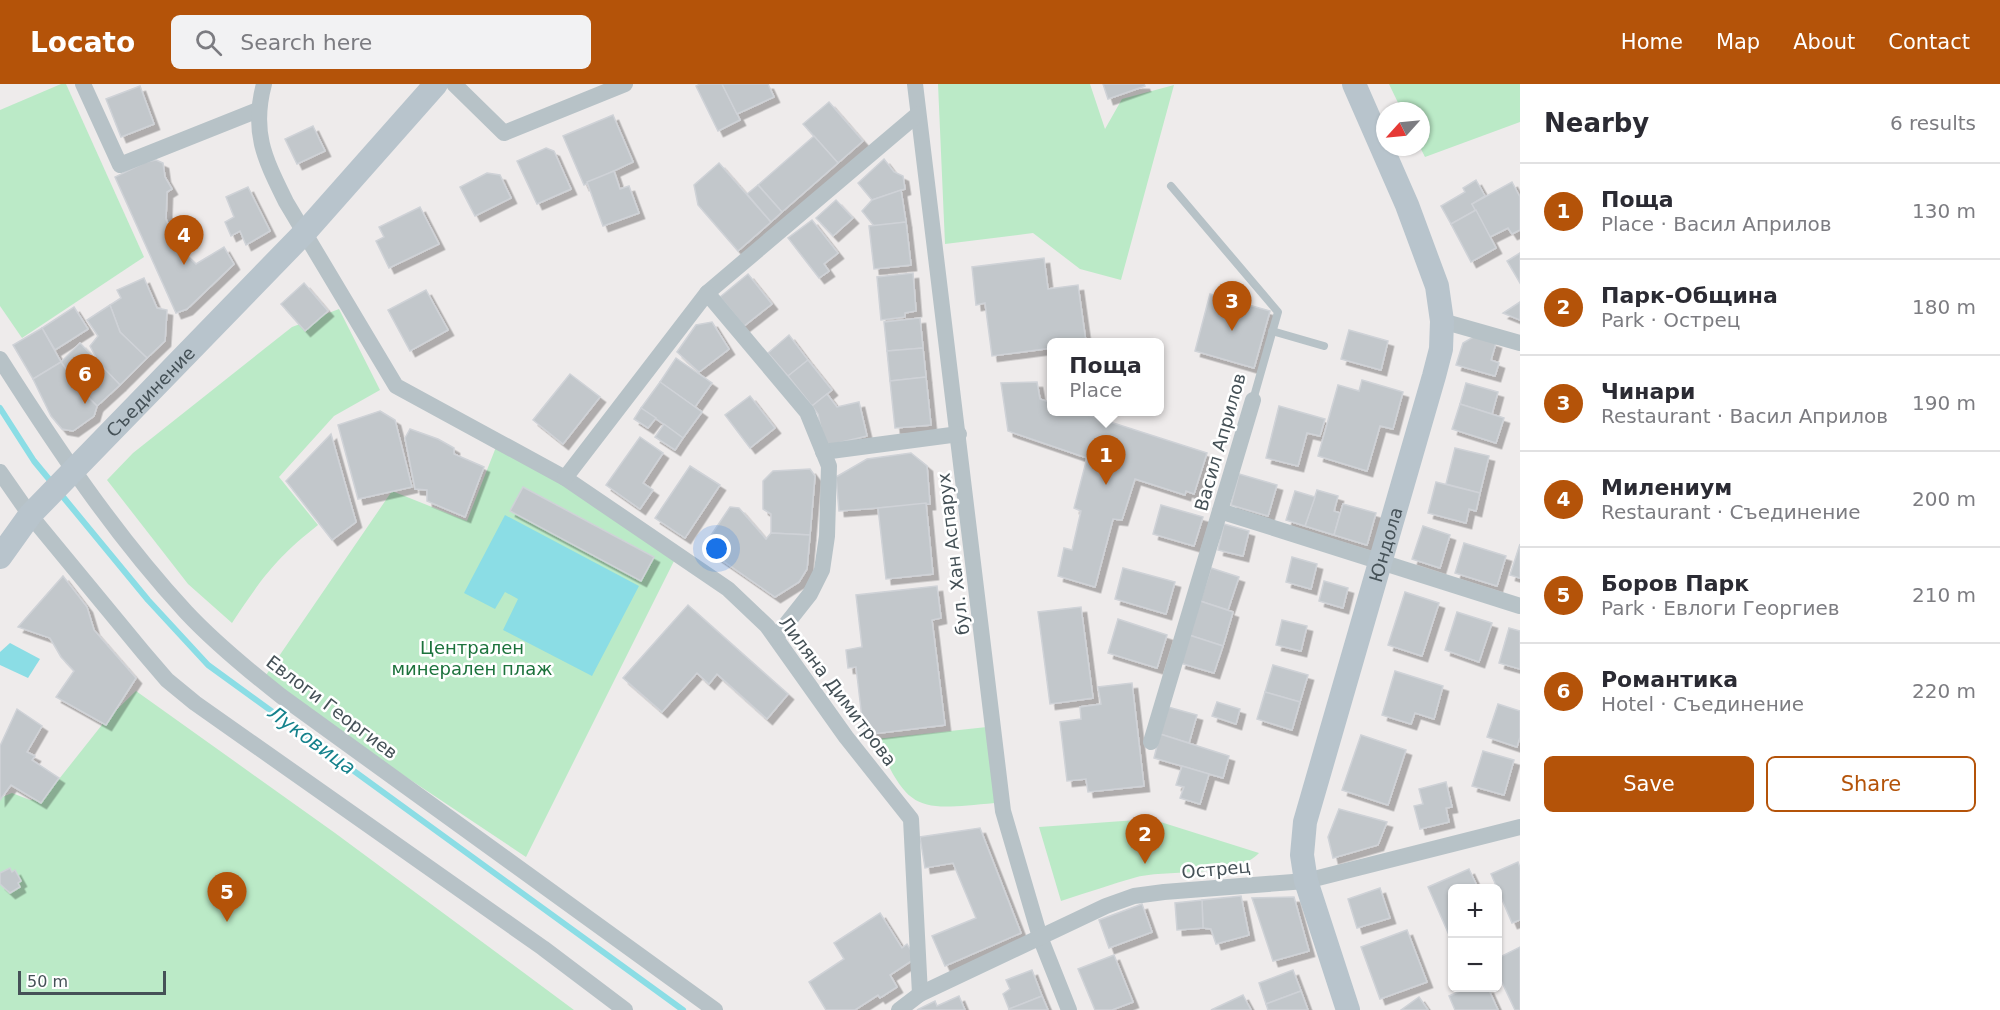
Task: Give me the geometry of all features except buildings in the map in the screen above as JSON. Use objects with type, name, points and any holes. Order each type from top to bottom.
[{"type":"main road","name":"Съединение","points":[[0,557],[30,514],[305,232],[436,84]]},
{"type":"main road","name":"Юндола","points":[[1348,1010],[1306,881],[1302,855],[1305,822],[1434,376],[1441,349],[1442,321],[1437,286],[1425,249],[1354,84]]},
{"type":"street","points":[[83,84],[120,165],[258,110]]},
{"type":"street","name":"Лиляна Димитрова","points":[[264,84],[258,110],[259,141],[267,161],[286,202],[396,386],[565,478],[728,589],[776,637],[846,737],[911,819],[920,994]]},
{"type":"street","points":[[454,84],[504,133],[625,84]]},
{"type":"street","name":"бул. Хан Аспарух","points":[[915,84],[1003,811],[1040,937],[1069,1010]]},
{"type":"street","points":[[565,478],[707,293],[918,114]]},
{"type":"street","points":[[707,293],[807,412],[829,466],[827,536],[822,570],[810,594],[776,637]]},
{"type":"street","points":[[1442,321],[1520,343]]},
{"type":"street","name":"Евлоги Георгиев","points":[[0,359],[73,470],[186,611],[230,655],[281,696],[715,1010]]},
{"type":"street","name":"Васил Априлов","points":[[1151,742],[1253,400]]},
{"type":"street","points":[[823,452],[958,434]]},
{"type":"street","points":[[0,472],[30,514],[167,680],[205,710],[543,948],[625,1010]]},
{"type":"street","points":[[1220,511],[1520,606]]},
{"type":"street","name":"Острец","points":[[898,1010],[920,994],[1040,937],[1134,896],[1306,881],[1520,827]]},
{"type":"lane","name":"Васил Априлов","points":[[1171,186],[1278,312],[1253,400]]},
{"type":"lane","points":[[1272,331],[1324,346]]},
{"type":"green space","points":[[61,84],[66,84],[144,257],[22,338],[0,306],[0,110]]},
{"type":"green space","points":[[938,84],[1090,84],[1105,129],[1122,99],[1174,85],[1121,280],[1080,269],[1033,233],[945,244]]},
{"type":"green space","points":[[1389,84],[1520,84],[1520,122],[1430,155],[1430,102],[1398,102]]},
{"type":"green space","points":[[339,309],[380,390],[334,416],[279,477],[318,525],[270,570],[232,623],[188,584],[107,480],[133,453],[292,327]]},
{"type":"green space","name":"Централен минерален плаж","points":[[498,442],[678,553],[526,857],[262,681],[392,491],[467,521]]},
{"type":"green space","points":[[136,691],[335,833],[574,1010],[0,1010],[0,798],[12,793],[30,800],[44,798],[105,721]]},
{"type":"green space","points":[[987,727],[995,803],[932,806],[919,802],[898,782],[876,739]]},
{"type":"green space","points":[[1151,819],[1259,853],[1235,866],[1137,877],[1061,901],[1039,827]]},
{"type":"water","points":[[505,515],[639,586],[592,676],[503,630],[518,599],[505,592],[495,609],[464,593]]},
{"type":"water","points":[[10,643],[40,659],[28,678],[0,665],[0,652]]},
{"type":"waterway","name":"Луковица","points":[[0,408],[34,461],[53,484]]},
{"type":"waterway","name":"Луковица","points":[[59,492],[148,600],[208,665],[683,1010]]},
{"type":"place","name":"Милениум","points":[[184,265]]},
{"type":"place","name":"Чинари","points":[[1232,331]]},
{"type":"place","name":"Романтика","points":[[85,404]]},
{"type":"place","name":"Поща","points":[[1106,485]]},
{"type":"place","name":"Парк-Община","points":[[1145,864]]},
{"type":"place","name":"Боров Парк","points":[[227,922]]}]
